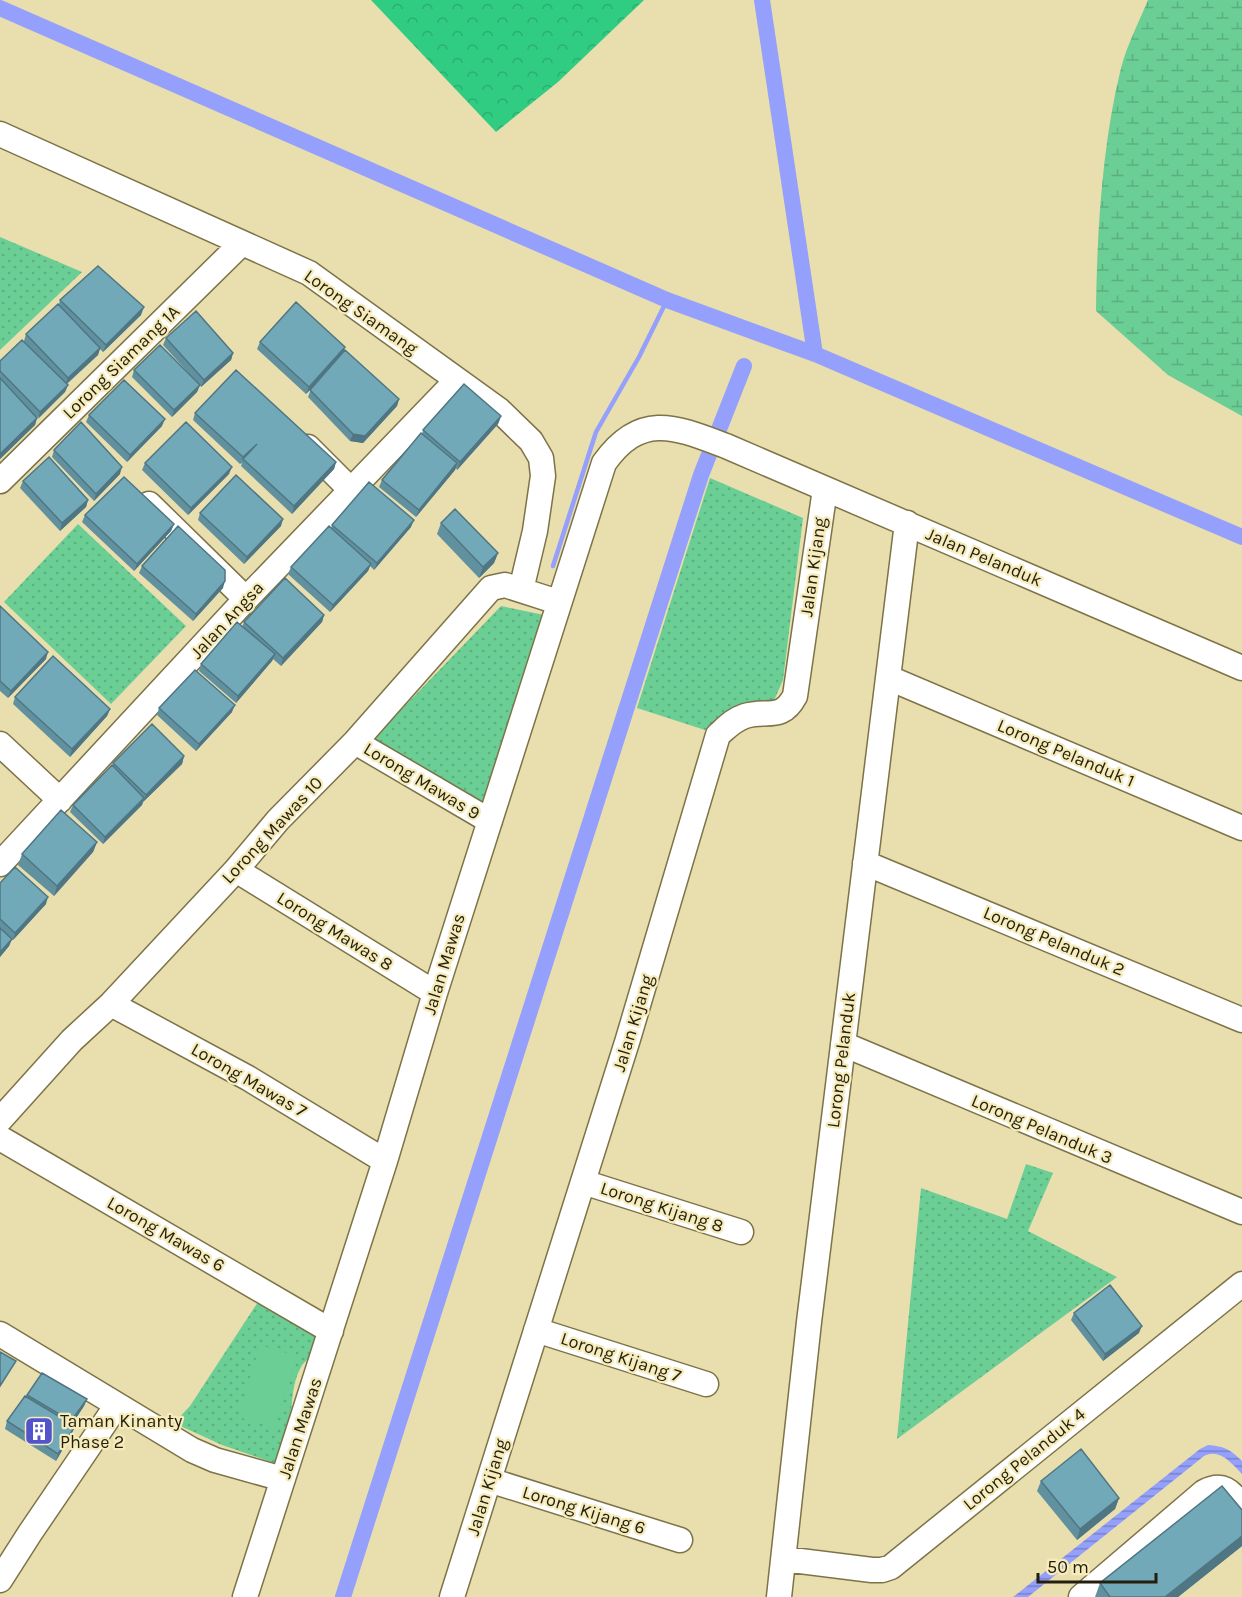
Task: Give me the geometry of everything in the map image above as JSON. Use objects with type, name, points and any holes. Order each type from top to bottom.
[{"type":"street","name":"Lorong Siamang","points":[[0,134],[309,273],[511,421],[531,441],[541,458],[543,476],[537,520],[521,590]]},
{"type":"street","name":"Lorong Siamang 1A","points":[[0,481],[242,243]]},
{"type":"street","name":"Jalan Angsa","points":[[0,864],[246,599],[457,380]]},
{"type":"street","name":"Jalan Mawas","points":[[245,1597],[385,1161],[435,993],[558,602],[604,463],[624,441],[634,434],[664,428],[680,428],[726,446]]},
{"type":"street","points":[[291,431],[351,490]]},
{"type":"street","name":"Jalan Pelanduk","points":[[726,446],[1242,668]]},
{"type":"street","points":[[134,489],[246,599]]},
{"type":"street","name":"Jalan Kijang","points":[[452,1597],[628,1039],[718,735],[733,720],[748,715],[771,714],[785,710],[795,696],[825,489]]},
{"type":"street","name":"Lorong Pelanduk","points":[[779,1597],[809,1322],[907,524]]},
{"type":"street","name":"Lorong Mawas 10","points":[[0,1120],[72,1040],[111,1004],[236,870],[278,820],[355,742],[491,588],[505,585],[558,602]]},
{"type":"street","name":"Lorong Pelanduk 1","points":[[889,678],[1242,828]]},
{"type":"street","name":"Lorong Mawas 9","points":[[355,742],[490,821]]},
{"type":"street","points":[[0,744],[60,800]]},
{"type":"street","name":"Lorong Pelanduk 2","points":[[865,863],[1242,1020]]},
{"type":"street","name":"Lorong Mawas 8","points":[[236,870],[435,993]]},
{"type":"street","name":"Lorong Mawas 7","points":[[111,1004],[248,1078],[385,1161]]},
{"type":"street","name":"Lorong Pelanduk 3","points":[[843,1044],[1242,1212]]},
{"type":"street","name":"Lorong Mawas 6","points":[[0,1138],[331,1331]]},
{"type":"street","name":"Lorong Kijang 8","points":[[583,1182],[741,1232]]},
{"type":"street","name":"Lorong Pelanduk 4","points":[[784,1559],[872,1570],[891,1567],[1242,1284]]},
{"type":"street","name":"Lorong Kijang 7","points":[[537,1330],[706,1384]]},
{"type":"street","points":[[0,1334],[192,1450],[215,1460],[284,1479]]},
{"type":"street","points":[[0,1580],[117,1405]]},
{"type":"street","name":"Lorong Kijang 6","points":[[489,1480],[680,1540]]},
{"type":"street","points":[[1081,1597],[1204,1492],[1213,1487],[1222,1488],[1232,1494],[1242,1506]]},
{"type":"green space","points":[[371,0],[644,0],[558,82],[496,132]]},
{"type":"green space","points":[[1148,0],[1242,0],[1242,416],[1168,375],[1096,311],[1099,220],[1109,127],[1121,68]]},
{"type":"green space","points":[[0,237],[82,272],[0,350]]},
{"type":"green space","points":[[710,478],[803,518],[783,680],[768,714],[734,720],[705,730],[637,708]]},
{"type":"green space","points":[[78,524],[186,626],[111,704],[4,602]]},
{"type":"green space","points":[[501,606],[544,615],[485,805],[373,739]]},
{"type":"green space","points":[[1026,1164],[1053,1173],[1028,1231],[1117,1277],[897,1439],[921,1188],[1007,1219]]},
{"type":"green space","points":[[260,1299],[316,1336],[312,1353],[301,1367],[296,1380],[286,1441],[282,1453],[274,1463],[222,1445],[174,1423],[190,1406]]},
{"type":"green space","points":[[260,1345],[297,1356],[275,1428],[238,1417]]},
{"type":"water","points":[[1208,1445],[1219,1446],[1234,1454],[1242,1461],[1242,1474],[1220,1455],[1204,1456],[1028,1597],[1013,1597],[1200,1449]]},
{"type":"building","points":[[98,266],[144,307],[106,345],[60,300]]},
{"type":"building","points":[[296,302],[345,347],[309,387],[260,342]]},
{"type":"building","points":[[58,304],[100,348],[68,378],[26,334]]},
{"type":"building","points":[[196,311],[233,353],[204,380],[166,338]]},
{"type":"building","points":[[22,340],[68,385],[40,412],[0,371],[0,361]]},
{"type":"building","points":[[160,345],[200,385],[174,410],[134,370]]},
{"type":"building","points":[[345,350],[399,399],[365,436],[353,434],[310,390]]},
{"type":"building","points":[[236,370],[336,462],[294,506],[243,459],[257,444],[243,457],[195,413]]},
{"type":"building","points":[[0,378],[37,418],[0,454]]},
{"type":"building","points":[[124,380],[165,419],[130,455],[89,415]]},
{"type":"building","points":[[464,384],[501,416],[460,462],[423,430]]},
{"type":"building","points":[[81,422],[122,467],[96,494],[54,450]]},
{"type":"building","points":[[186,422],[232,467],[191,508],[145,463]]},
{"type":"building","points":[[421,433],[457,463],[419,510],[382,480]]},
{"type":"building","points":[[49,457],[88,500],[62,523],[23,481]]},
{"type":"building","points":[[236,475],[283,519],[247,557],[200,513]]},
{"type":"building","points":[[124,477],[174,524],[137,564],[85,515]]},
{"type":"building","points":[[369,482],[414,520],[377,563],[332,525]]},
{"type":"building","points":[[455,509],[498,553],[483,567],[441,523]]},
{"type":"building","points":[[178,526],[225,570],[225,581],[196,614],[142,566]]},
{"type":"building","points":[[329,526],[371,564],[333,605],[291,567]]},
{"type":"building","points":[[285,578],[324,615],[283,658],[244,622]]},
{"type":"building","points":[[0,606],[48,652],[11,691],[0,681]]},
{"type":"building","points":[[237,622],[275,654],[238,696],[201,664]]},
{"type":"building","points":[[53,656],[110,709],[72,749],[15,697]]},
{"type":"building","points":[[195,670],[235,705],[199,744],[159,708]]},
{"type":"building","points":[[152,724],[184,756],[146,795],[113,763]]},
{"type":"building","points":[[112,765],[144,798],[105,837],[73,805]]},
{"type":"building","points":[[61,810],[97,842],[57,886],[22,854]]},
{"type":"building","points":[[15,867],[48,897],[15,933],[0,919],[0,883]]},
{"type":"building","points":[[0,928],[12,939],[0,952]]},
{"type":"building","points":[[1110,1285],[1142,1326],[1105,1354],[1074,1313]]},
{"type":"building","points":[[0,1352],[16,1361],[0,1386]]},
{"type":"building","name":"Taman Kinanty Phase 2","points":[[42,1373],[87,1399],[71,1421],[27,1395]]},
{"type":"building","name":"Taman Kinanty Phase 2","points":[[25,1396],[75,1426],[58,1454],[7,1421]]},
{"type":"building","points":[[1081,1449],[1119,1498],[1080,1529],[1041,1481]]},
{"type":"building","points":[[1222,1486],[1242,1510],[1242,1536],[1165,1597],[1110,1597],[1100,1583]]},
{"type":"waterway","points":[[762,0],[815,354]]},
{"type":"waterway","points":[[0,8],[667,300],[815,354],[1242,537]]},
{"type":"waterway","points":[[553,566],[596,432],[639,357],[667,300]]},
{"type":"waterway","points":[[343,1597],[701,475],[744,366]]},
{"type":"place","name":"Taman Kinanty Phase 2","points":[[39,1431]]}]
